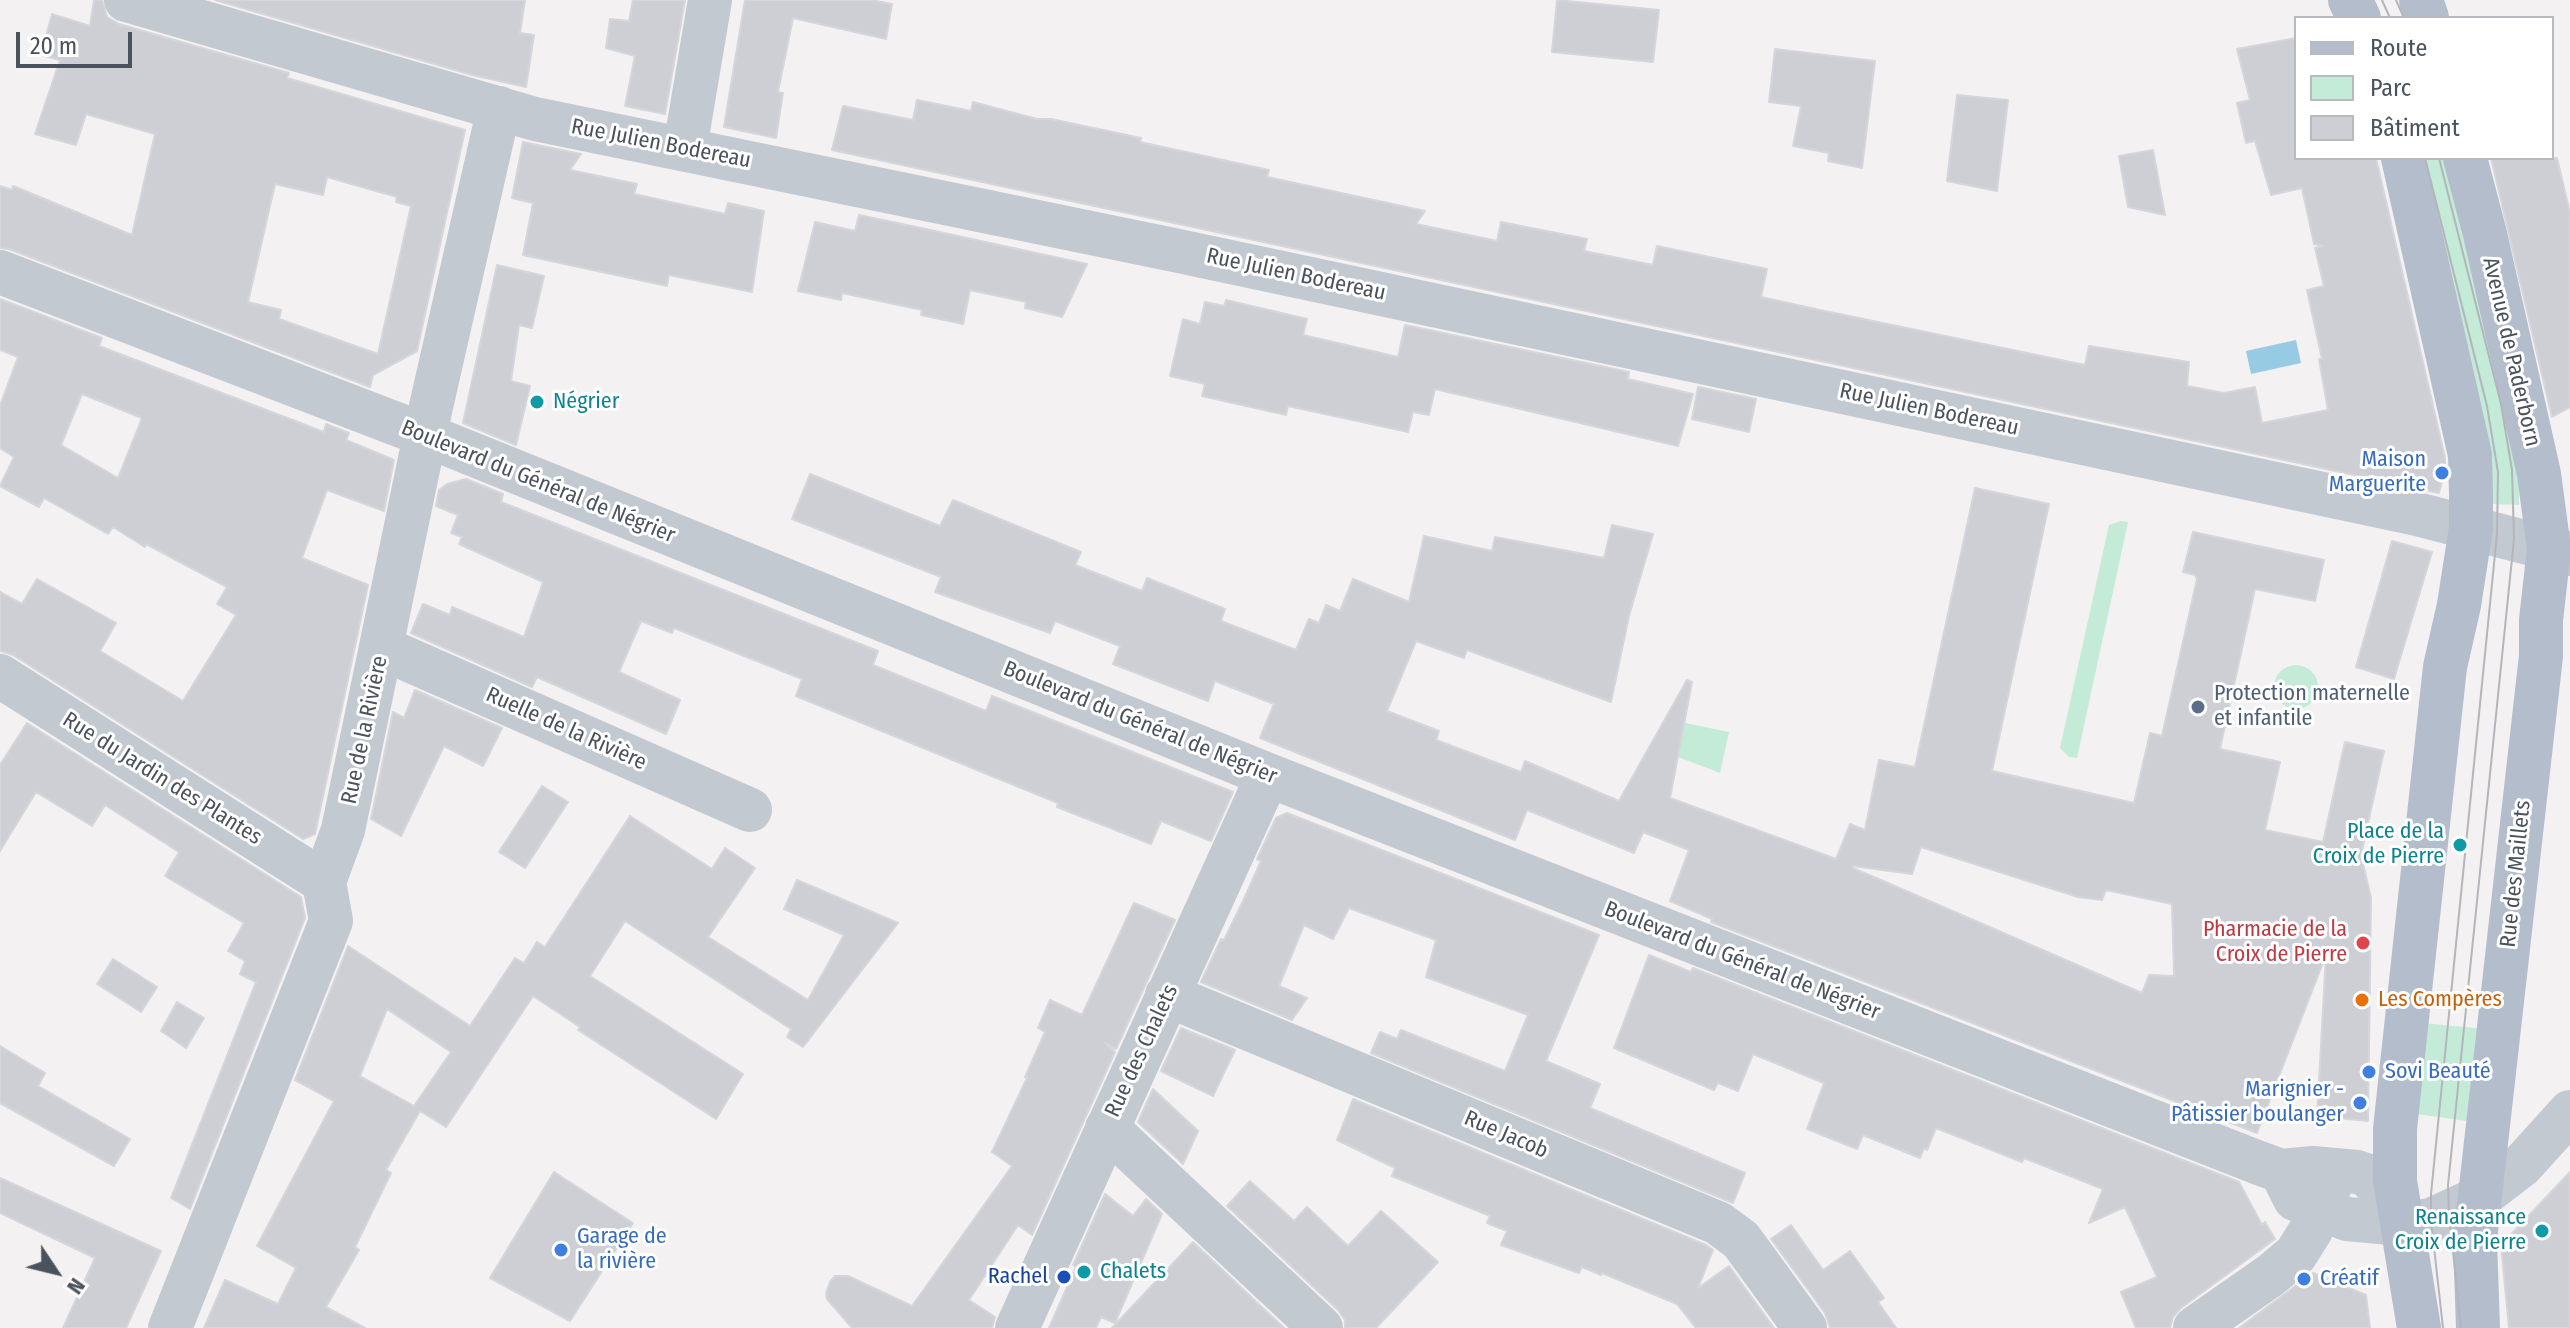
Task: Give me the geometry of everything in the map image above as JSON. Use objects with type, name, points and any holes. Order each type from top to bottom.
[{"type":"main road","points":[[2403,160],[2470,455],[2471,528],[2445,667],[2371,1163],[2395,1181],[2419,1328]]},
{"type":"main road","name":"Avenue de Paderborn","points":[[2466,160],[2536,459],[2548,528],[2560,551]]},
{"type":"main road","name":"Rue des Maillets","points":[[2478,1328],[2475,1240],[2479,1198],[2541,656],[2541,620],[2560,551]]},
{"type":"street","name":"Rue Julien Bodereau","points":[[126,0],[535,119],[1251,266],[2471,528],[2560,551]]},
{"type":"street","points":[[685,148],[710,0]]},
{"type":"street","name":"Rue de la Rivière","points":[[170,1328],[331,921],[324,882],[343,830],[425,435],[499,108]]},
{"type":"street","name":"Boulevard du Général de Négrier","points":[[0,272],[425,435],[1268,775],[2281,1171],[2371,1163]]},
{"type":"street","name":"Ruelle de la Rivière","points":[[382,648],[750,810]]},
{"type":"street","name":"Rue du Jardin des Plantes","points":[[5,692],[324,882]]},
{"type":"street","name":"Rue des Chalets","points":[[1017,1328],[1268,775]]},
{"type":"street","name":"Rue Jacob","points":[[1167,995],[1718,1223],[1741,1240],[1805,1328]]},
{"type":"street","points":[[2281,1171],[2295,1199],[2317,1210],[2347,1219],[2401,1224],[2431,1220],[2479,1198],[2522,1165],[2570,1112]]},
{"type":"street","points":[[1107,1128],[1321,1328]]},
{"type":"street","points":[[2195,1328],[2296,1254],[2311,1230],[2325,1190],[2332,1182],[2371,1163]]},
{"type":"green space","points":[[2417,160],[2447,160],[2519,471],[2519,505],[2490,504]]},
{"type":"green space","points":[[2128,522],[2077,758],[2069,757],[2060,748],[2109,525]]},
{"type":"green space","points":[[2296,665],[2311,672],[2318,687],[2311,702],[2296,709],[2281,702],[2274,687],[2281,672]]},
{"type":"green space","points":[[1685,723],[1729,732],[1720,773],[1678,757]]},
{"type":"green space","points":[[2423,1023],[2485,1029],[2474,1122],[2417,1114],[2424,1065]]},
{"type":"water","points":[[2296,340],[2301,363],[2251,374],[2246,351]]},
{"type":"building","points":[[94,0],[102,0],[107,17],[119,24],[289,73],[287,78],[465,130],[417,351],[373,375],[370,387],[0,248],[0,186],[12,190],[13,186],[132,235],[155,134],[86,114],[76,145],[35,134],[60,60],[41,55],[52,14],[90,26]],"holes":[[[327,177],[397,197],[396,202],[411,206],[378,354],[279,319],[281,310],[248,302],[275,184],[323,195]]]},
{"type":"building","points":[[215,0],[525,0],[520,33],[534,35],[526,87],[472,75]]},
{"type":"building","points":[[633,0],[685,0],[665,114],[625,106],[635,56],[606,48],[610,19],[629,21]]},
{"type":"building","points":[[745,0],[871,0],[892,4],[886,39],[793,18],[778,92],[783,93],[776,138],[724,127]]},
{"type":"building","points":[[1557,0],[1659,10],[1653,62],[1552,52]]},
{"type":"building","points":[[2294,38],[2294,160],[2376,160],[2445,458],[2439,493],[832,150],[843,106],[913,120],[917,100],[971,111],[973,102],[1037,119],[1051,119],[1141,138],[1140,142],[1269,170],[1267,177],[1425,211],[1416,224],[1497,241],[1501,222],[1587,239],[1584,251],[1653,265],[1657,246],[1767,269],[1761,297],[2085,365],[2089,346],[2189,362],[2187,386],[2224,393],[2255,387],[2262,423],[2328,410],[2319,359],[2322,359],[2307,290],[2324,286],[2315,248],[2323,246],[2314,244],[2302,188],[2271,195],[2255,141],[2246,143],[2237,103],[2250,100],[2237,49]]},
{"type":"building","points":[[1775,49],[1875,61],[1862,168],[1828,161],[1829,153],[1793,146],[1801,106],[1769,102]]},
{"type":"building","points":[[1957,95],[2008,100],[1997,191],[1947,181]]},
{"type":"building","points":[[523,142],[581,154],[570,170],[637,184],[634,194],[725,214],[728,203],[764,211],[752,292],[669,275],[667,286],[523,255],[533,203],[512,198]]},
{"type":"building","points":[[2153,150],[2165,215],[2128,207],[2119,156]]},
{"type":"building","points":[[2557,158],[2570,213],[2570,407],[2552,417],[2491,160]]},
{"type":"building","points":[[859,215],[1087,264],[1062,317],[1025,308],[1026,302],[970,290],[963,324],[921,315],[922,310],[842,293],[841,300],[798,291],[815,222],[855,231]]},
{"type":"building","points":[[497,265],[544,276],[532,328],[519,325],[511,381],[530,386],[516,445],[463,423]]},
{"type":"building","points":[[0,299],[102,338],[99,346],[324,432],[326,424],[349,433],[346,440],[394,460],[384,511],[327,490],[302,558],[368,585],[315,834],[303,839],[13,655],[0,651],[0,592],[22,604],[37,579],[116,623],[100,651],[183,701],[236,615],[217,604],[227,587],[146,544],[145,547],[113,527],[108,534],[44,498],[39,507],[0,486],[14,457],[0,448],[0,406],[18,357],[0,350]],"holes":[[[82,394],[142,418],[118,478],[61,445]]]},
{"type":"building","points":[[1226,300],[1307,319],[1303,335],[1398,357],[1405,325],[1629,372],[1628,379],[1693,394],[1678,446],[1435,389],[1429,415],[1413,412],[1408,432],[1288,406],[1286,415],[1202,396],[1205,384],[1170,376],[1183,319],[1200,324],[1205,302],[1224,306]]},
{"type":"building","points":[[1698,387],[1756,399],[1749,432],[1692,419]]},
{"type":"building","points":[[810,474],[940,526],[953,500],[1081,552],[1075,565],[1142,591],[1147,578],[1225,609],[1221,621],[1296,650],[1309,619],[1319,623],[1326,605],[1340,611],[1353,579],[1409,602],[1424,536],[1492,551],[1495,537],[1604,558],[1612,525],[1653,534],[1629,616],[1611,702],[1467,650],[1464,658],[1416,641],[1387,711],[1439,731],[1436,740],[1521,772],[1525,761],[1619,801],[1687,680],[1692,682],[1670,798],[1836,859],[1850,824],[1865,830],[1879,760],[1915,767],[1975,488],[2049,504],[1992,771],[2134,803],[2150,733],[2162,736],[2197,579],[2195,575],[2183,572],[2193,532],[2324,560],[2315,601],[2255,589],[2220,749],[2280,762],[2265,830],[2323,842],[2345,742],[2384,751],[2361,855],[2371,898],[2368,1121],[2317,1116],[2326,955],[2257,1133],[1711,922],[1712,919],[1670,901],[1689,850],[1643,832],[1634,853],[1527,810],[1515,840],[1260,738],[1274,704],[1215,681],[1208,701],[1113,664],[1120,646],[1055,621],[1050,633],[935,592],[941,577],[792,519]],"holes":[[[1921,847],[2078,897],[2102,900],[2106,890],[2172,904],[2174,976],[2149,975],[2142,993],[1853,866],[1912,874]]]},
{"type":"building","points":[[466,479],[503,494],[501,502],[878,651],[873,665],[986,711],[992,696],[1233,792],[1211,841],[1161,821],[1151,844],[796,696],[802,679],[674,628],[672,633],[641,621],[619,672],[680,700],[666,734],[537,677],[532,687],[411,633],[423,604],[450,615],[452,607],[524,637],[543,582],[459,544],[462,537],[451,533],[458,515],[436,506],[439,490],[447,484]]},
{"type":"building","points":[[2392,541],[2432,552],[2394,679],[2356,667]]},
{"type":"building","points":[[415,690],[502,728],[483,766],[444,746],[401,836],[371,819],[393,712],[404,718]]},
{"type":"building","points":[[27,723],[301,897],[305,918],[190,1209],[171,1198],[256,982],[240,974],[245,961],[228,951],[244,923],[165,876],[179,852],[105,805],[92,826],[36,792],[0,851],[0,765]]},
{"type":"building","points":[[542,786],[568,802],[525,868],[499,852]]},
{"type":"building","points":[[1287,813],[1599,935],[1546,1061],[1600,1084],[1590,1108],[1745,1173],[1733,1203],[1371,1053],[1380,1032],[1397,1039],[1401,1030],[1505,1071],[1528,1015],[1426,977],[1436,940],[1349,908],[1333,939],[1304,925],[1279,986],[1307,998],[1292,1020],[1201,982],[1244,899],[1261,861],[1257,859],[1276,818]]},
{"type":"building","points":[[630,816],[712,869],[725,848],[755,868],[708,937],[808,1000],[844,935],[784,909],[797,880],[898,923],[803,1047],[787,1037],[791,1029],[625,921],[590,976],[743,1074],[716,1119],[578,1030],[580,1027],[533,996],[446,1127],[420,1111],[386,1170],[391,1173],[355,1247],[359,1250],[326,1307],[365,1328],[204,1328],[225,1280],[278,1304],[296,1268],[257,1246],[334,1101],[295,1080],[348,946],[470,1026],[515,958],[524,963],[537,942],[545,947]],"holes":[[[387,1009],[451,1052],[414,1106],[360,1076]]]},
{"type":"building","points":[[1134,903],[1175,920],[1116,1049],[1105,1043],[1115,1052],[1032,1235],[1018,1225],[969,1300],[995,1317],[992,1328],[852,1328],[827,1299],[830,1282],[835,1276],[848,1276],[912,1306],[1012,1166],[992,1152],[1045,1032],[1038,1028],[1050,1000],[1082,1015]]},
{"type":"building","points":[[1649,955],[1691,972],[1693,968],[2239,1182],[2262,1225],[2265,1222],[2275,1239],[2181,1308],[2173,1317],[2170,1328],[2136,1328],[2121,1292],[2157,1277],[2125,1207],[2089,1223],[2103,1189],[2024,1158],[2022,1162],[1936,1128],[1927,1150],[1924,1148],[1920,1158],[1863,1135],[1857,1149],[1807,1129],[1824,1083],[1753,1054],[1738,1091],[1718,1083],[1714,1090],[1614,1048]]},
{"type":"building","points":[[113,959],[157,987],[141,1012],[97,984]]},
{"type":"building","points":[[177,1002],[204,1018],[186,1048],[161,1031]]},
{"type":"building","points":[[1181,1028],[1235,1050],[1213,1096],[1161,1071]]},
{"type":"building","points":[[0,1046],[45,1073],[38,1086],[130,1139],[114,1166],[0,1103]]},
{"type":"building","points":[[1153,1089],[1198,1131],[1183,1164],[1138,1122]]},
{"type":"building","points":[[1353,1099],[1706,1245],[1713,1250],[1698,1288],[1729,1266],[1774,1328],[1696,1328],[1677,1304],[1602,1273],[1582,1267],[1579,1273],[1501,1245],[1507,1231],[1487,1223],[1490,1216],[1392,1176],[1395,1168],[1337,1140]]},
{"type":"building","name":"Garage de la rivière","points":[[554,1172],[633,1223],[570,1321],[490,1278]]},
{"type":"building","name":"Renaissance Croix de Pierre","points":[[2570,1172],[2570,1328],[2509,1328],[2501,1245]]},
{"type":"building","points":[[0,1178],[161,1251],[126,1328],[63,1328],[95,1258],[0,1213]]},
{"type":"building","points":[[1250,1181],[1294,1221],[1307,1207],[1348,1246],[1381,1211],[1438,1262],[1376,1328],[1345,1328],[1345,1320],[1338,1310],[1227,1206]]},
{"type":"building","points":[[1105,1194],[1133,1216],[1146,1199],[1162,1214],[1115,1323],[1101,1317],[1096,1328],[1049,1328],[1076,1267],[1073,1265]]},
{"type":"building","points":[[1791,1225],[1823,1270],[1850,1251],[1884,1298],[1878,1302],[1896,1328],[1830,1328],[1825,1313],[1771,1239]]},
{"type":"building","points":[[1193,1242],[1284,1328],[1112,1328]]},
{"type":"building","points":[[2313,1273],[2366,1295],[2370,1328],[2239,1328]]},
{"type":"tram line","points":[[2382,0],[2389,16]]},
{"type":"tram line","points":[[2396,0],[2403,16]]},
{"type":"tram line","points":[[2426,160],[2487,406],[2498,472],[2497,534],[2431,1194],[2443,1328]]},
{"type":"tram line","points":[[2440,160],[2501,404],[2512,470],[2514,539],[2448,1185],[2461,1328]]},
{"type":"place","name":"Négrier","points":[[537,402]]},
{"type":"place","name":"Maison Marguerite","points":[[2442,473]]},
{"type":"place","name":"Protection maternelle et infantile","points":[[2198,707]]},
{"type":"place","name":"Place de la Croix de Pierre","points":[[2460,845]]},
{"type":"place","name":"Pharmacie de la Croix de Pierre","points":[[2363,943]]},
{"type":"place","name":"Les Compères","points":[[2362,1000]]},
{"type":"place","name":"Sovi Beauté","points":[[2369,1072]]},
{"type":"place","name":"Marignier - Pâtissier boulanger","points":[[2360,1103]]},
{"type":"place","name":"Renaissance Croix de Pierre","points":[[2542,1231]]},
{"type":"place","name":"Garage de la rivière","points":[[561,1250]]},
{"type":"place","name":"Chalets","points":[[1084,1272]]},
{"type":"place","name":"Rachel","points":[[1064,1277]]},
{"type":"place","name":"Créatif","points":[[2304,1279]]}]
